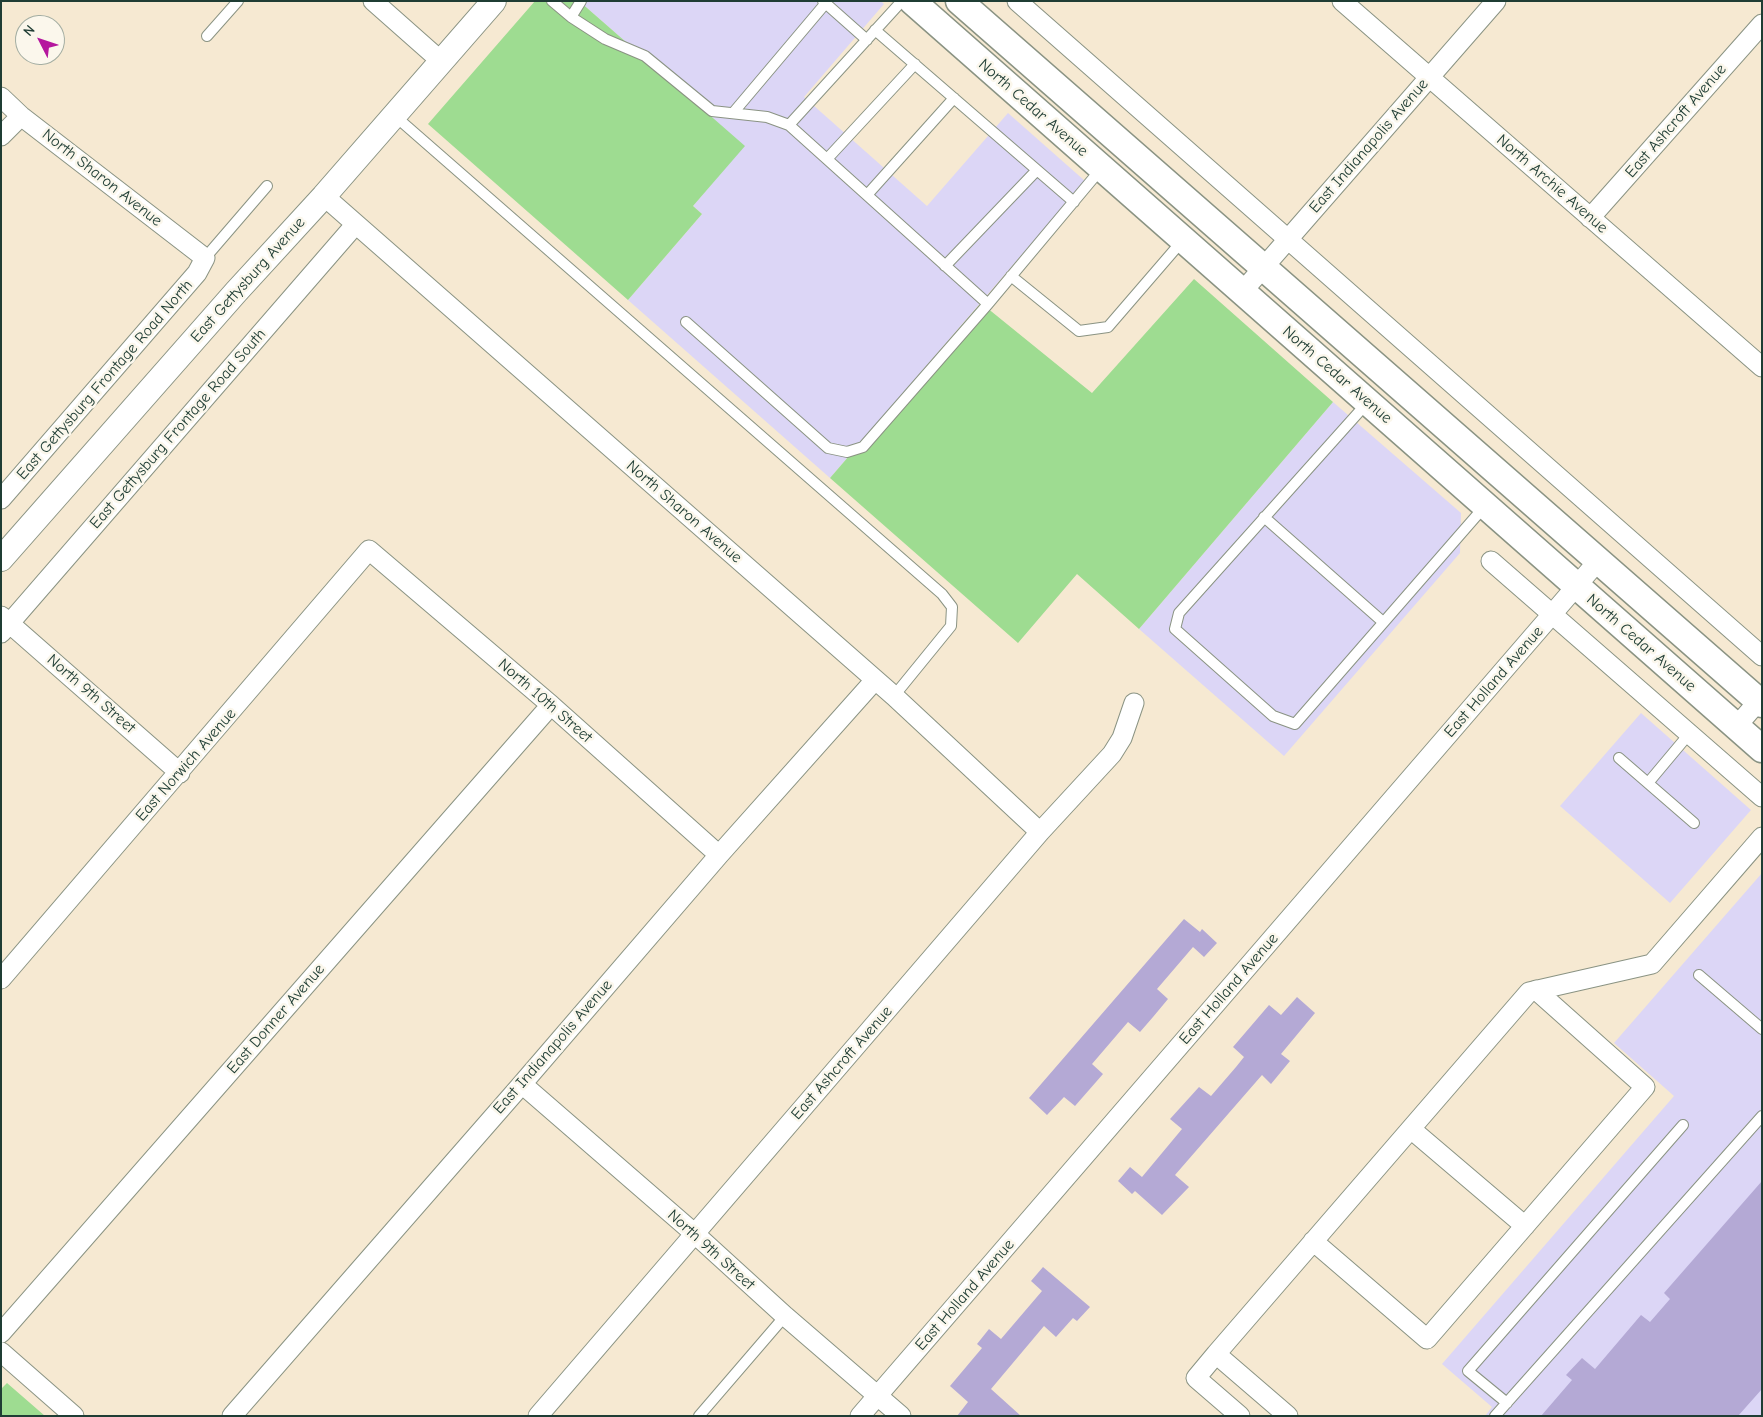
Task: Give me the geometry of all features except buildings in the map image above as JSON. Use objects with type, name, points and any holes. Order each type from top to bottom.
[{"type":"main road","name":"North Cedar Avenue","points":[[912,1],[1762,749]]},
{"type":"main road","points":[[939,1],[985,36],[1006,43]]},
{"type":"main road","name":"North Cedar Avenue","points":[[959,1],[1598,561],[1761,701]]},
{"type":"street","points":[[373,1],[442,62]]},
{"type":"street","name":"East Gettysburg Avenue","points":[[1,559],[236,292],[324,196],[494,1]]},
{"type":"street","points":[[1017,1],[1762,656]]},
{"type":"street","name":"North Archie Avenue","points":[[1342,1],[1590,218],[1760,362]]},
{"type":"street","name":"East Indianapolis Avenue","points":[[1242,292],[1496,1]]},
{"type":"street","name":"East Ashcroft Avenue","points":[[1590,218],[1762,24]]},
{"type":"street","name":"North Sharon Avenue","points":[[1,97],[21,116],[205,258]]},
{"type":"street","points":[[1,136],[21,116]]},
{"type":"street","name":"North Sharon Avenue","points":[[324,196],[894,696],[1040,832]]},
{"type":"street","name":"East Gettysburg Frontage Road South","points":[[4,624],[355,224]]},
{"type":"street","name":"East Gettysburg Frontage Road North","points":[[1,499],[198,273],[205,258]]},
{"type":"street","name":"North 10th Street","points":[[369,550],[551,705],[718,855]]},
{"type":"street","name":"East Norwich Avenue","points":[[1,979],[180,773],[369,550]]},
{"type":"street","points":[[1491,561],[1762,797]]},
{"type":"street","name":"East Holland Avenue","points":[[860,1416],[1598,561]]},
{"type":"street","name":"North 9th Street","points":[[4,624],[180,773]]},
{"type":"street","name":"East Indianapolis Avenue","points":[[232,1416],[522,1084],[718,855],[875,680]]},
{"type":"street","points":[[1736,727],[1761,701]]},
{"type":"street","name":"East Ashcroft Avenue","points":[[538,1416],[1040,832],[1112,754],[1122,738],[1134,703]]},
{"type":"street","name":"East Donner Avenue","points":[[1,1333],[551,705]]},
{"type":"street","points":[[1240,1416],[1196,1378],[1529,992],[1652,964],[1762,837]]},
{"type":"street","points":[[1313,1242],[1427,1339],[1645,1088],[1536,990]]},
{"type":"street","name":"North 9th Street","points":[[522,1084],[694,1234],[784,1316],[902,1416]]},
{"type":"street","points":[[1411,1129],[1525,1226]]},
{"type":"street","points":[[1,1352],[74,1416]]},
{"type":"street","points":[[1216,1354],[1288,1416]]},
{"type":"lane","points":[[207,36],[238,1]]},
{"type":"lane","points":[[552,1],[571,17],[605,39],[645,56],[712,111],[768,117],[789,125],[988,304]]},
{"type":"lane","points":[[571,17],[581,1]]},
{"type":"lane","points":[[789,125],[902,1]]},
{"type":"lane","points":[[733,113],[824,2],[867,40]]},
{"type":"lane","points":[[876,30],[1074,202]]},
{"type":"lane","points":[[827,159],[915,64]]},
{"type":"lane","points":[[867,195],[954,98]]},
{"type":"lane","points":[[394,116],[942,594],[952,607],[951,626],[894,696]]},
{"type":"lane","points":[[686,322],[828,448],[847,452],[862,447],[988,304],[1102,168]]},
{"type":"lane","points":[[946,266],[1037,170]]},
{"type":"lane","points":[[205,258],[267,186]]},
{"type":"lane","points":[[1011,276],[1079,331],[1108,327],[1183,240]]},
{"type":"lane","points":[[1368,402],[1180,613],[1175,629],[1231,679],[1273,716],[1295,724],[1485,506]]},
{"type":"lane","points":[[1264,517],[1383,622]]},
{"type":"lane","points":[[1648,783],[1689,734]]},
{"type":"lane","points":[[1620,758],[1694,823]]},
{"type":"lane","points":[[1699,975],[1762,1029]]},
{"type":"lane","points":[[1495,1416],[1762,1116]]},
{"type":"lane","points":[[1507,1403],[1468,1371],[1683,1125]]},
{"type":"lane","points":[[699,1416],[784,1316]]},
{"type":"shaded area","points":[[579,1],[881,1],[884,4],[804,97],[927,206],[1008,113],[1085,181],[830,478],[628,300],[702,214],[693,206],[744,146]]},
{"type":"shaded area","points":[[1333,402],[1461,513],[1460,553],[1284,756],[1139,629]]},
{"type":"shaded area","points":[[1641,713],[1751,810],[1670,903],[1560,806]]},
{"type":"shaded area","points":[[1762,873],[1762,1416],[1485,1416],[1492,1407],[1442,1364],[1674,1096],[1614,1043]]},
{"type":"green space","points":[[535,1],[579,1],[745,146],[693,206],[702,214],[628,300],[428,124]]},
{"type":"green space","points":[[1194,279],[1333,402],[1139,629],[1077,574],[1018,643],[830,478],[981,303],[1092,393]]},
{"type":"green space","points":[[7,1383],[45,1416],[1,1416],[1,1389]]}]
